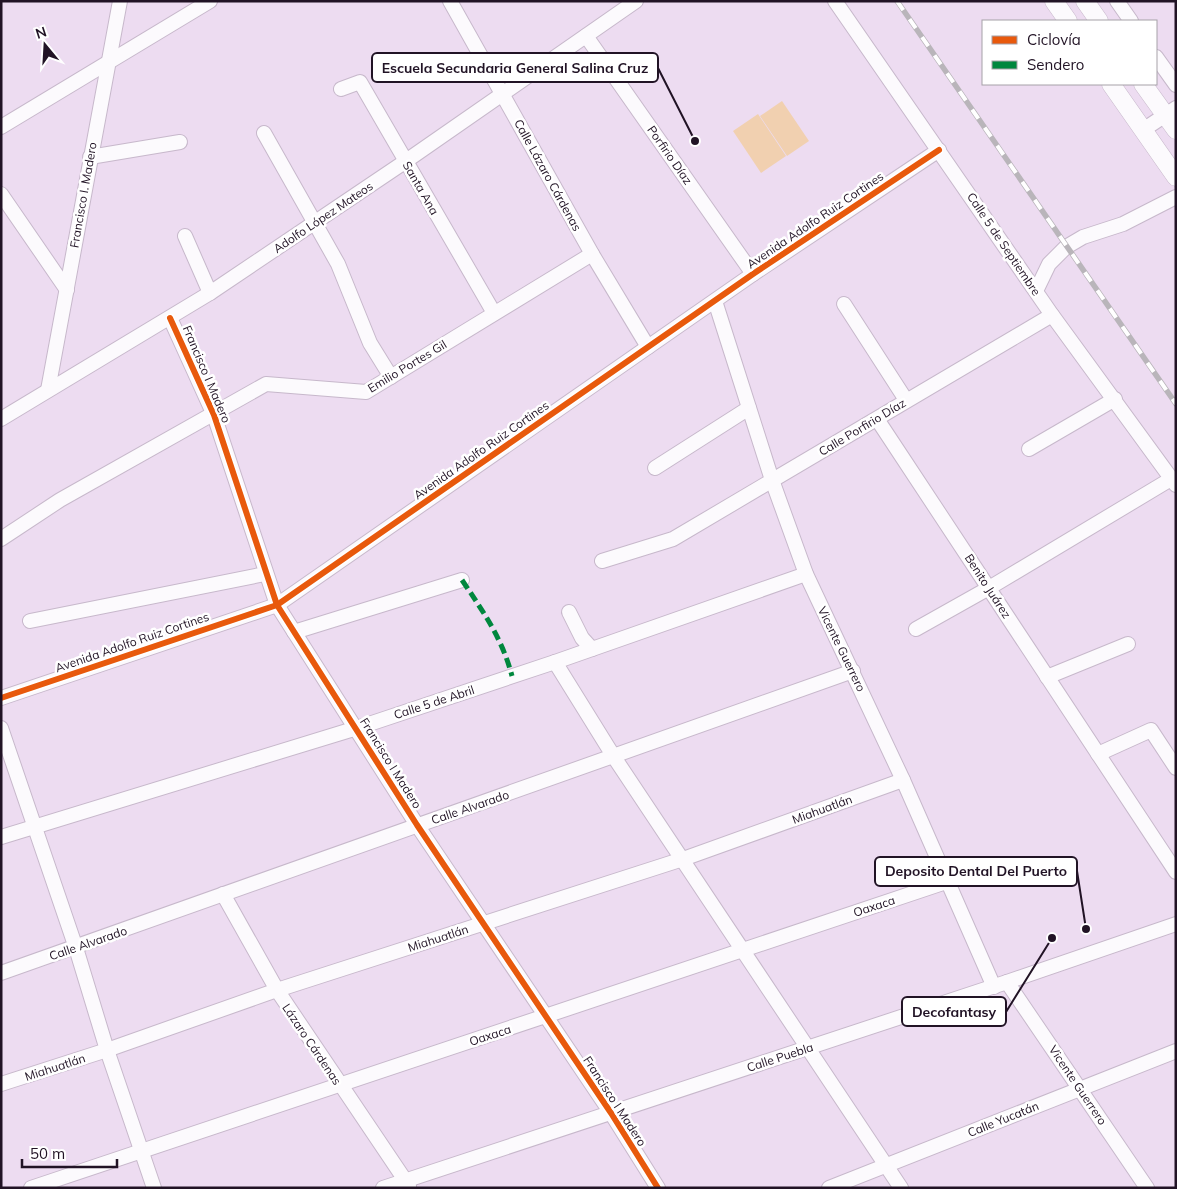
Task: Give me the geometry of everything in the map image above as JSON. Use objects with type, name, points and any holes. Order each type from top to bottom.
[{"type":"main road","points":[[1054,1],[1067,20]]},
{"type":"main road","points":[[1085,1],[1099,20]]},
{"type":"main road","points":[[1112,85],[1176,177]]},
{"type":"main road","points":[[1144,85],[1170,111],[1176,130]]},
{"type":"street","name":"Francisco I. Madero","points":[[48,390],[120,1]]},
{"type":"street","points":[[1,127],[210,1]]},
{"type":"street","name":"Calle Lázaro Cárdenas","points":[[450,1],[592,254],[648,347]]},
{"type":"street","name":"Adolfo López Mateos","points":[[1,419],[210,292],[406,161],[502,92],[636,1]]},
{"type":"street","name":"Calle 5 de Septiembre","points":[[835,1],[1052,315],[1174,482]]},
{"type":"street","points":[[1117,1],[1130,20]]},
{"type":"street","name":"Porfirio Díaz","points":[[586,36],[753,274]]},
{"type":"street","points":[[1157,58],[1176,85]]},
{"type":"street","name":"Santa Ana","points":[[340,90],[360,82],[494,313]]},
{"type":"street","points":[[1143,130],[1170,111]]},
{"type":"street","points":[[264,134],[316,222],[345,278],[370,342],[391,377]]},
{"type":"street","points":[[90,157],[180,142]]},
{"type":"street","name":"Avenida Adolfo Ruiz Cortines","points":[[1,698],[278,605],[753,274],[939,150]]},
{"type":"street","points":[[1,194],[66,290]]},
{"type":"street","points":[[1036,291],[1050,264],[1066,247],[1083,237],[1122,224],[1176,197]]},
{"type":"street","points":[[185,236],[210,292]]},
{"type":"street","name":"Emilio Portes Gil","points":[[1,539],[60,500],[266,384],[366,392],[592,254]]},
{"type":"street","name":"Vicente Guerrero","points":[[715,301],[772,480],[806,574],[853,671],[949,881],[994,987]]},
{"type":"street","points":[[844,304],[906,400]]},
{"type":"street","name":"Calle Porfirio Díaz","points":[[602,561],[673,539],[1052,315]]},
{"type":"street","name":"Francisco I Madero","points":[[170,318],[214,415],[265,574],[278,605],[417,826],[610,1113],[658,1188]]},
{"type":"street","points":[[1028,449],[1115,399]]},
{"type":"street","points":[[655,468],[749,408]]},
{"type":"street","name":"Benito Juárez","points":[[877,419],[1176,872]]},
{"type":"street","points":[[916,629],[1174,482]]},
{"type":"street","points":[[30,621],[265,574]]},
{"type":"street","name":"Calle 5 de Abril","points":[[1,837],[357,728],[555,662],[806,574]]},
{"type":"street","points":[[294,632],[462,580]]},
{"type":"street","points":[[569,612],[582,638],[592,649]]},
{"type":"street","points":[[1047,676],[1128,644]]},
{"type":"street","points":[[555,662],[614,758],[902,1188]]},
{"type":"street","name":"Calle Alvarado","points":[[1,973],[614,758],[853,671]]},
{"type":"street","points":[[1,728],[76,948],[106,1050],[154,1188]]},
{"type":"street","points":[[1098,754],[1151,730],[1176,768]]},
{"type":"street","name":"Miahuatlán","points":[[1,1084],[106,1050],[276,990],[682,859],[903,780]]},
{"type":"street","name":"Oaxaca","points":[[31,1188],[949,881]]},
{"type":"street","name":"Lázaro Cárdenas","points":[[222,894],[276,990],[408,1184]]},
{"type":"street","name":"Calle Puebla","points":[[384,1188],[408,1184],[610,1113],[994,987],[1176,924]]},
{"type":"street","name":"Vicente Guerrero","points":[[1008,982],[1147,1188]]},
{"type":"street","name":"Calle Yucatán","points":[[829,1188],[1176,1051]]},
{"type":"shaded area","points":[[782,101],[809,141],[787,156],[760,116]]},
{"type":"shaded area","points":[[758,114],[786,156],[761,173],[733,131]]},
{"type":"railway","points":[[897,1],[1176,404]]},
{"type":"marked path","points":[[462,580],[498,638],[512,676]]},
{"type":"cycle path","points":[[1,698],[277,605],[753,274],[939,150]]},
{"type":"cycle path","points":[[170,318],[214,415],[277,605],[417,825],[611,1113],[658,1188]]},
{"type":"place","name":"Escuela Secundaria General Salina Cruz","points":[[695,141]]},
{"type":"place","name":"Deposito Dental Del Puerto","points":[[1086,929]]},
{"type":"place","name":"Decofantasy","points":[[1052,938]]}]
